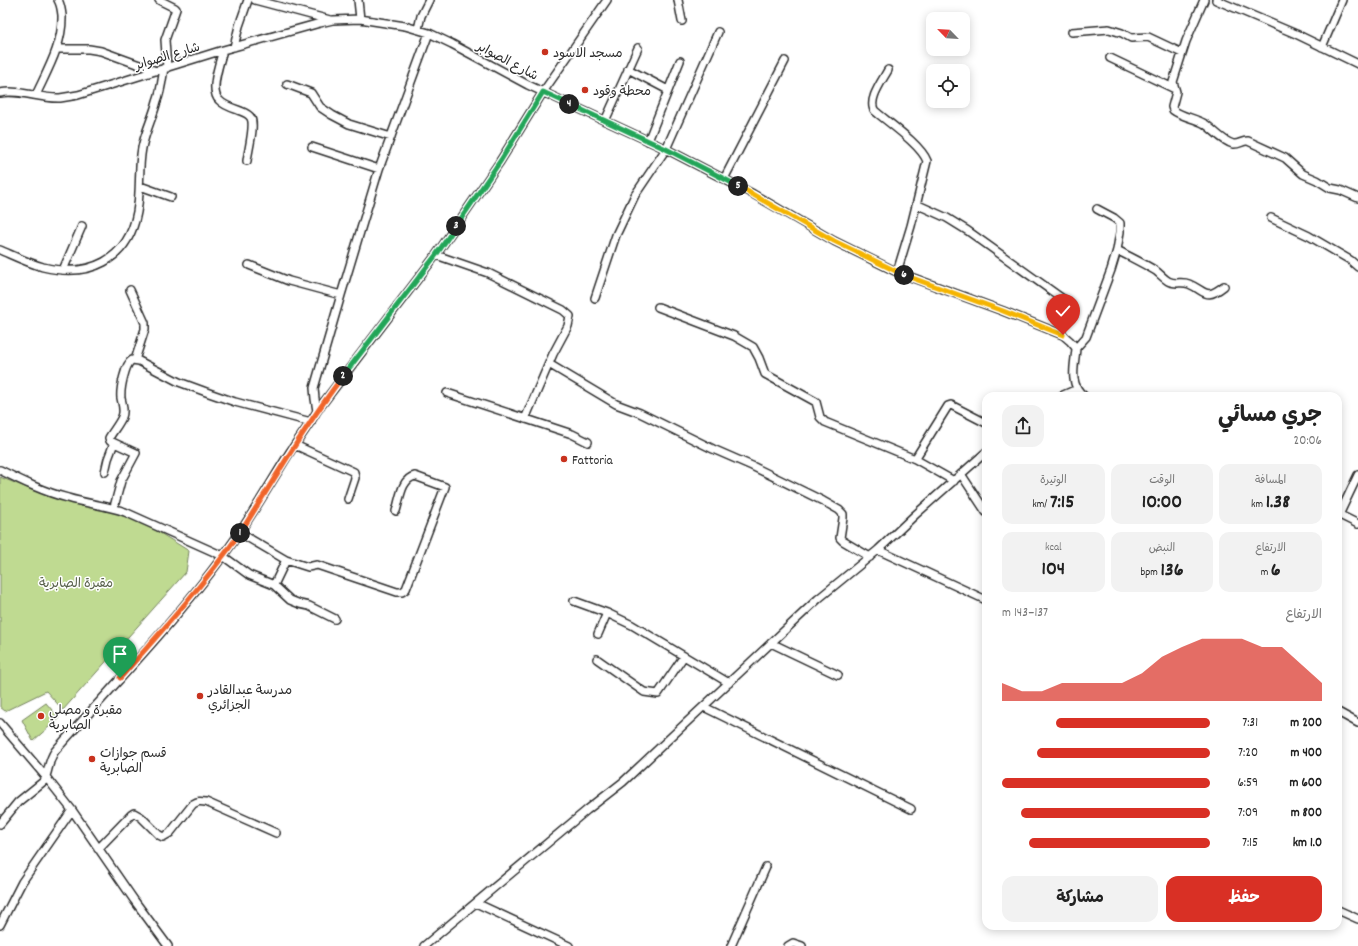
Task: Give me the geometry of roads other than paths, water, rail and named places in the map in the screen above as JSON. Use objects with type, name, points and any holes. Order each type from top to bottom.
[{"type":"street","points":[[36,95],[57,50],[61,36],[61,6],[58,0]]},
{"type":"street","points":[[0,250],[43,267],[63,270],[80,269],[96,265],[112,258],[128,239],[133,228],[137,212],[142,147],[158,101],[165,68],[165,40],[176,9],[159,0]]},
{"type":"street","points":[[234,47],[239,26],[248,0]]},
{"type":"street","points":[[255,0],[333,20]]},
{"type":"street","points":[[358,0],[360,19]]},
{"type":"street","points":[[418,29],[423,10],[429,0]]},
{"type":"street","points":[[0,824],[18,802],[44,781],[50,757],[158,636],[240,533],[317,411],[436,255],[501,160],[543,92],[607,0]]},
{"type":"street","points":[[678,0],[682,21]]},
{"type":"street","points":[[1204,0],[1182,53],[1172,82],[1176,92],[1172,107],[1174,111],[1204,124],[1233,144],[1248,141],[1282,156],[1303,174],[1330,188],[1340,190],[1358,198]]},
{"type":"street","points":[[1218,0],[1276,25],[1358,64]]},
{"type":"street","points":[[1322,47],[1342,0]]},
{"type":"street","name":"شارع الصوابر","points":[[0,93],[6,92],[59,98],[78,95],[223,50],[333,20],[360,19],[418,29],[452,44],[543,92],[666,149],[753,194],[834,241],[897,272],[1052,330],[1070,341],[1076,348]]},
{"type":"street","points":[[1072,32],[1103,29],[1116,31],[1134,39],[1143,36],[1182,53]]},
{"type":"street","points":[[595,298],[616,235],[635,195],[666,149],[718,32]]},
{"type":"street","points":[[317,411],[314,399],[314,388],[341,295],[379,169],[429,33]]},
{"type":"street","points":[[605,121],[638,48]]},
{"type":"street","points":[[57,50],[89,49],[101,51],[156,71]]},
{"type":"street","points":[[223,50],[215,86],[216,96],[219,101],[247,113],[251,118],[252,127],[247,160]]},
{"type":"street","points":[[1110,58],[1175,88]]},
{"type":"street","points":[[648,141],[680,61]]},
{"type":"street","points":[[724,179],[785,61]]},
{"type":"street","points":[[628,69],[668,90]]},
{"type":"street","points":[[888,70],[875,94],[872,107],[925,154],[928,161],[907,241],[897,272]]},
{"type":"street","points":[[287,84],[311,93],[320,107],[349,124],[391,136]]},
{"type":"street","points":[[312,147],[379,169]]},
{"type":"street","points":[[140,186],[171,197]]},
{"type":"street","points":[[916,204],[947,218],[968,231],[1070,304]]},
{"type":"street","points":[[1080,392],[1074,381],[1076,348],[1086,337],[1101,299],[1117,250],[1120,232],[1120,223],[1097,208]]},
{"type":"street","points":[[1271,218],[1308,236],[1350,260],[1358,267]]},
{"type":"street","points":[[63,270],[82,226]]},
{"type":"street","points":[[1117,250],[1157,272],[1169,282],[1187,283],[1204,293],[1209,294],[1216,293],[1224,286]]},
{"type":"street","points":[[436,255],[488,273],[567,313],[570,316],[568,326],[553,354],[525,419]]},
{"type":"street","points":[[249,265],[289,281],[341,295]]},
{"type":"street","points":[[130,290],[145,323],[145,329],[135,360]]},
{"type":"street","points":[[658,307],[734,336],[753,347],[765,374],[816,402],[820,418],[825,422],[915,459],[954,481]]},
{"type":"street","points":[[114,507],[121,481],[136,453],[114,443],[109,438],[122,417],[122,384],[128,363],[132,360],[135,360],[179,382],[209,393],[242,404],[311,422]]},
{"type":"street","points":[[549,364],[616,404],[640,413],[713,449],[752,466],[838,510],[843,514],[844,518],[840,538],[870,557]]},
{"type":"street","points":[[1070,392],[1077,389]]},
{"type":"street","points":[[447,393],[572,434],[588,442]]},
{"type":"street","points":[[915,459],[948,406],[982,420]]},
{"type":"street","points":[[105,472],[114,443]]},
{"type":"street","points":[[295,445],[354,472],[355,478],[348,499]]},
{"type":"street","points":[[424,946],[587,810],[623,782],[818,599],[870,557],[982,456]]},
{"type":"street","points":[[0,470],[67,498],[114,507],[223,556],[249,575],[274,585],[290,600],[309,606],[335,619]]},
{"type":"street","points":[[961,474],[982,506]]},
{"type":"street","points":[[1342,508],[1358,475]]},
{"type":"street","points":[[240,533],[286,560],[308,567],[317,565],[397,592],[402,592],[406,589],[445,487],[413,476],[405,481],[396,511]]},
{"type":"street","points":[[1342,516],[1358,524]]},
{"type":"street","points":[[878,550],[982,598]]},
{"type":"street","points":[[274,585],[286,560]]},
{"type":"street","points":[[574,601],[607,613],[632,625],[729,683]]},
{"type":"street","points":[[598,634],[607,613]]},
{"type":"street","points":[[771,643],[838,675]]},
{"type":"street","points":[[597,659],[644,692],[658,694],[684,656]]},
{"type":"street","points":[[704,707],[910,809]]},
{"type":"street","points":[[1342,714],[1358,723]]},
{"type":"street","points":[[0,723],[72,810],[98,849],[168,946]]},
{"type":"street","points":[[98,849],[134,813],[141,817],[159,835],[163,837],[170,833],[193,804],[201,801],[276,833]]},
{"type":"street","points":[[0,925],[22,882],[72,810]]},
{"type":"street","points":[[730,946],[766,867]]},
{"type":"street","points":[[476,903],[569,946]]},
{"type":"street","points":[[1342,912],[1358,919]]},
{"type":"street","points":[[788,946],[793,943],[802,946]]},
{"type":"place","name":"مسجد الاسود","points":[[545,52]]},
{"type":"place","name":"محطة وقود","points":[[585,90]]},
{"type":"place","name":"Fattoria","points":[[564,459]]},
{"type":"place","name":"مدرسة عبدالقادر الجزائري","points":[[200,696]]},
{"type":"place","name":"مقبرة و مصلى الصابرية","points":[[41,716]]},
{"type":"place","name":"قسم جوازات الصابرية","points":[[92,759]]},
{"type":"park label","name":"مقبرة الصابرية","points":[[76,582]]}]
